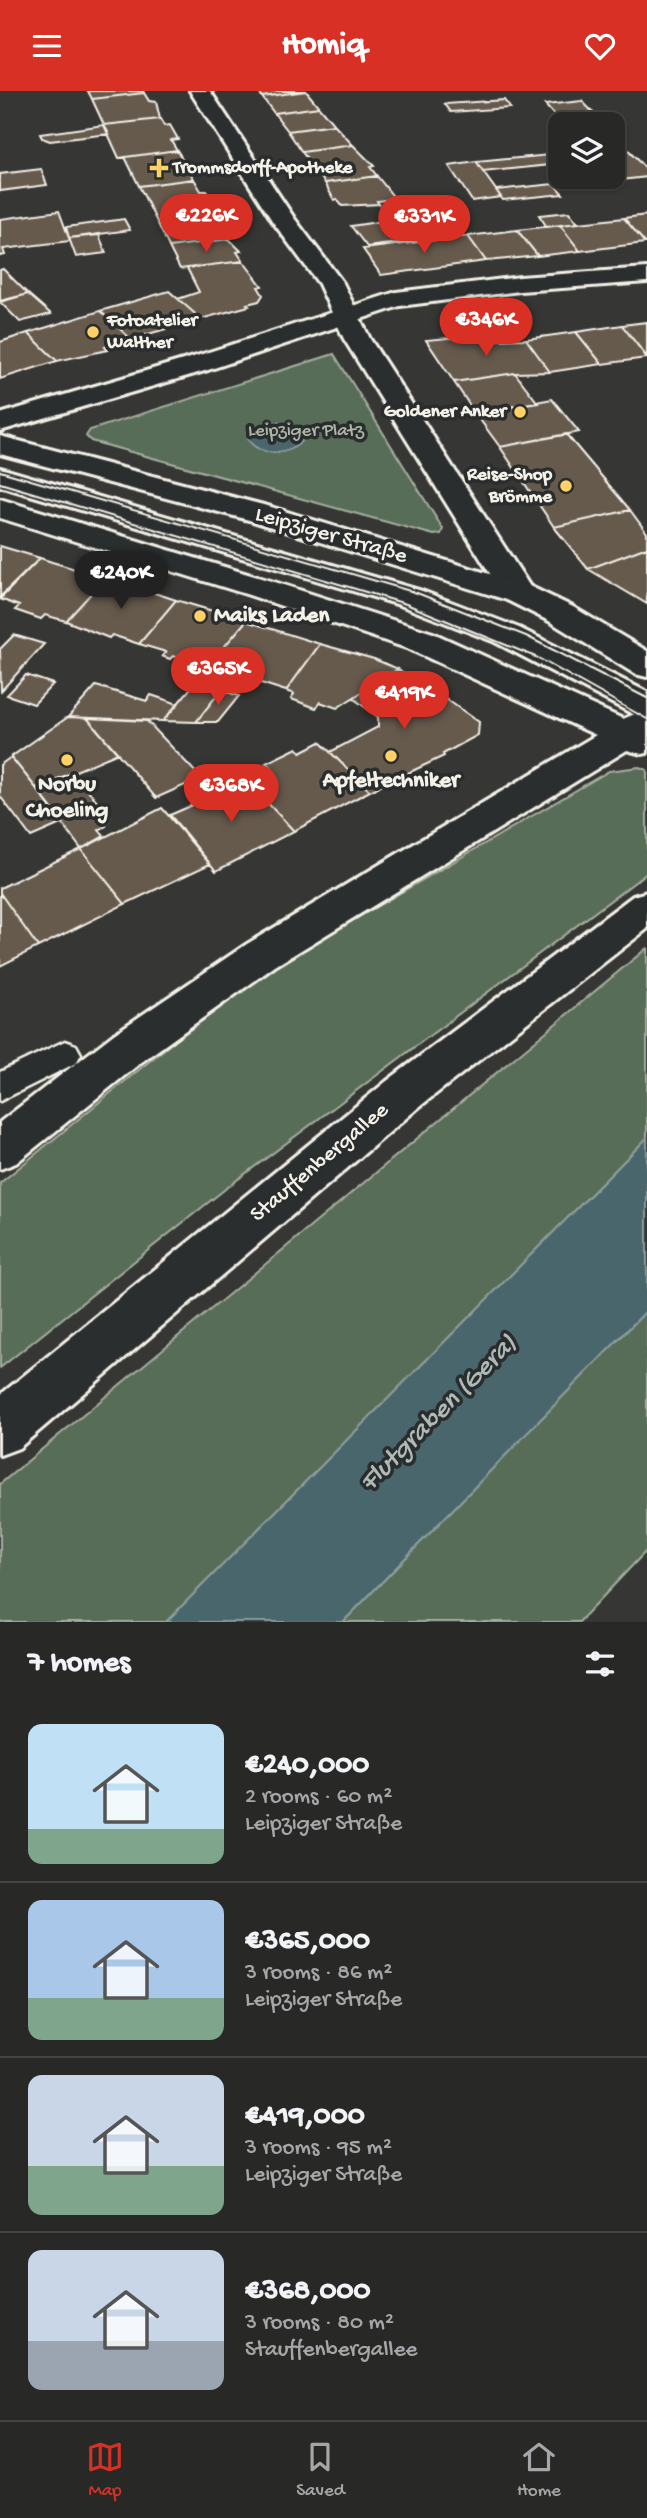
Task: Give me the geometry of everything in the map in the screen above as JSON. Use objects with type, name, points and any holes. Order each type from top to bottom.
[{"type":"street","points":[[200,91],[285,222],[331,283],[356,339],[518,593]]},
{"type":"street","points":[[0,423],[347,317],[508,298],[647,275]]},
{"type":"street","name":"Leipziger Straße","points":[[0,445],[151,484],[518,593],[561,614],[647,666]]},
{"type":"street","points":[[0,477],[411,597],[507,635],[571,666],[641,727]]},
{"type":"street","points":[[0,508],[421,641],[641,727]]},
{"type":"street","points":[[0,1149],[129,1047],[261,955],[641,727]]},
{"type":"street","name":"Stauffenbergallee","points":[[0,1429],[402,1094],[647,907]]},
{"type":"lane","points":[[0,1087],[65,1054]]},
{"type":"green space","name":"Leipziger Platz","points":[[334,354],[443,529],[441,534],[434,535],[91,441],[86,436],[90,430]]},
{"type":"green space","points":[[639,767],[647,770],[647,873],[229,1186],[0,1368],[0,1183],[244,984],[609,771]]},
{"type":"green space","points":[[647,948],[647,1138],[166,1622],[0,1622],[0,1484]]},
{"type":"green space","points":[[647,1310],[647,1550],[579,1622],[343,1622]]},
{"type":"water","points":[[273,422],[296,427],[303,435],[302,440],[283,452],[267,452],[248,440],[252,430]]},
{"type":"water","name":"Flutgraben (Gera)","points":[[647,1138],[647,1310],[343,1622],[166,1622]]},
{"type":"building","points":[[88,91],[143,91],[144,93],[92,99]]},
{"type":"building","points":[[258,91],[306,91],[262,97]]},
{"type":"building","points":[[306,91],[319,107],[274,113],[262,97]]},
{"type":"building","points":[[144,93],[149,101],[156,102],[160,119],[104,125],[92,99]]},
{"type":"building","points":[[504,100],[510,108],[451,112],[445,104]]},
{"type":"building","points":[[582,101],[593,112],[551,112],[545,105]]},
{"type":"building","points":[[319,107],[334,125],[288,131],[274,113]]},
{"type":"building","points":[[160,119],[164,126],[170,125],[178,139],[171,140],[177,150],[119,158],[104,125]]},
{"type":"building","points":[[104,125],[109,134],[50,141],[42,138],[40,134]]},
{"type":"building","points":[[334,125],[353,145],[302,152],[288,131]]},
{"type":"building","points":[[353,145],[374,166],[370,167],[377,176],[325,183],[302,152]]},
{"type":"building","points":[[625,147],[647,170],[647,177],[625,180]]},
{"type":"building","points":[[177,150],[194,179],[139,186],[125,157]]},
{"type":"building","points":[[548,155],[548,165],[483,172],[476,162]]},
{"type":"building","points":[[476,162],[501,197],[472,201],[449,166]]},
{"type":"building","points":[[41,169],[47,185],[0,191],[0,174]]},
{"type":"building","points":[[377,176],[395,199],[377,201],[379,204],[342,206],[337,199],[334,200],[325,183]]},
{"type":"building","points":[[194,179],[214,204],[210,205],[218,218],[159,226],[139,186]]},
{"type":"building","points":[[548,185],[548,189],[558,189],[563,194],[503,200],[496,190]]},
{"type":"building","points":[[59,211],[70,241],[3,249],[5,255],[0,256],[0,219]]},
{"type":"building","points":[[569,212],[578,223],[547,227],[539,215]]},
{"type":"building","points":[[647,215],[647,243],[645,243],[624,218]]},
{"type":"building","points":[[218,218],[230,230],[225,231],[229,239],[169,247],[159,226]]},
{"type":"building","points":[[403,218],[420,240],[367,247],[351,226]]},
{"type":"building","points":[[624,218],[645,243],[580,251],[560,225]]},
{"type":"building","points":[[124,219],[130,230],[69,238],[66,227]]},
{"type":"building","points":[[560,225],[580,251],[538,256],[517,230]]},
{"type":"building","points":[[517,230],[538,256],[486,261],[468,236]]},
{"type":"building","points":[[99,235],[106,253],[76,257],[69,238]]},
{"type":"building","points":[[468,236],[486,261],[381,275],[363,249]]},
{"type":"building","points":[[229,239],[241,251],[237,252],[243,261],[180,269],[169,247]]},
{"type":"building","points":[[243,261],[262,286],[258,287],[263,295],[259,301],[201,319],[178,299],[199,292],[187,268]]},
{"type":"building","points":[[3,269],[28,294],[0,301],[0,270]]},
{"type":"building","points":[[169,291],[201,319],[131,339],[100,311]]},
{"type":"building","points":[[28,294],[51,314],[20,322],[0,302]]},
{"type":"building","points":[[100,311],[131,339],[105,347],[108,350],[57,361],[28,333]]},
{"type":"building","points":[[647,322],[647,357],[622,325]]},
{"type":"building","points":[[622,325],[647,358],[602,364],[576,332]]},
{"type":"building","points":[[576,332],[602,364],[550,372],[526,339]]},
{"type":"building","points":[[28,333],[57,361],[0,379],[0,342]]},
{"type":"building","points":[[471,336],[475,341],[526,339],[550,372],[515,373],[454,382],[426,340]]},
{"type":"building","points":[[515,373],[538,403],[475,413],[454,382]]},
{"type":"building","points":[[552,399],[579,432],[500,447],[475,413]]},
{"type":"building","points":[[566,434],[630,510],[554,527],[500,447]]},
{"type":"building","points":[[630,510],[647,533],[647,547],[588,569],[554,527]]},
{"type":"building","points":[[0,546],[40,558],[0,597]]},
{"type":"building","points":[[647,547],[647,604],[588,569]]},
{"type":"building","points":[[40,558],[105,578],[66,621],[45,615],[41,619],[15,610],[19,606],[0,599]]},
{"type":"building","points":[[105,578],[176,600],[139,644],[112,635],[109,638],[66,621]]},
{"type":"building","points":[[176,600],[246,621],[208,666],[173,656],[170,659],[162,656],[166,652],[139,644]]},
{"type":"building","points":[[246,621],[320,644],[286,691],[208,666]]},
{"type":"building","points":[[14,635],[44,644],[1,691],[0,649]]},
{"type":"building","points":[[320,644],[374,659],[398,669],[337,708],[320,702],[316,708],[291,699],[294,694],[286,691]]},
{"type":"building","points":[[208,666],[223,671],[210,687],[195,683]]},
{"type":"building","points":[[398,669],[410,677],[413,676],[479,722],[478,735],[443,754],[444,756],[370,791],[330,752],[378,727],[378,717],[353,698]]},
{"type":"building","points":[[26,675],[53,684],[34,704],[7,695]]},
{"type":"building","points":[[195,683],[221,690],[196,722],[163,721]]},
{"type":"building","points":[[96,686],[147,701],[151,695],[178,704],[163,721],[68,717]]},
{"type":"building","points":[[221,690],[239,696],[218,722],[196,722]]},
{"type":"building","points":[[68,717],[87,718],[118,753],[36,788],[11,757]]},
{"type":"building","points":[[87,718],[147,721],[201,778],[156,798]]},
{"type":"building","points":[[320,742],[370,791],[294,831],[246,780],[271,768],[266,763],[297,748],[301,752]]},
{"type":"building","points":[[11,757],[63,823],[31,837],[0,796],[0,765]]},
{"type":"building","points":[[73,773],[110,816],[106,826],[99,830],[104,836],[81,849],[36,788]]},
{"type":"building","points":[[246,780],[294,831],[216,871],[170,815],[193,805],[190,800],[218,787],[221,792]]},
{"type":"building","points":[[162,808],[210,864],[125,904],[81,849]]},
{"type":"building","points":[[81,849],[125,904],[38,947],[0,893],[0,888]]},
{"type":"building","points":[[0,893],[38,947],[0,966]]},
{"type":"tram line","points":[[0,471],[417,593],[526,636],[647,698]]},
{"type":"tram line","points":[[0,483],[406,604],[538,658],[647,719]]},
{"type":"place","name":"Trommsdorff-Apotheke","points":[[159,168]]},
{"type":"place","name":"Fotoatelier Walther","points":[[93,332]]},
{"type":"place","name":"Goldener Anker","points":[[520,412]]},
{"type":"place","name":"Reise-Shop Brömme","points":[[566,486]]},
{"type":"place","name":"Maiks Laden","points":[[200,616]]},
{"type":"place","name":"Apfeltechniker","points":[[391,756]]},
{"type":"place","name":"Norbu Choeling","points":[[67,760]]}]
